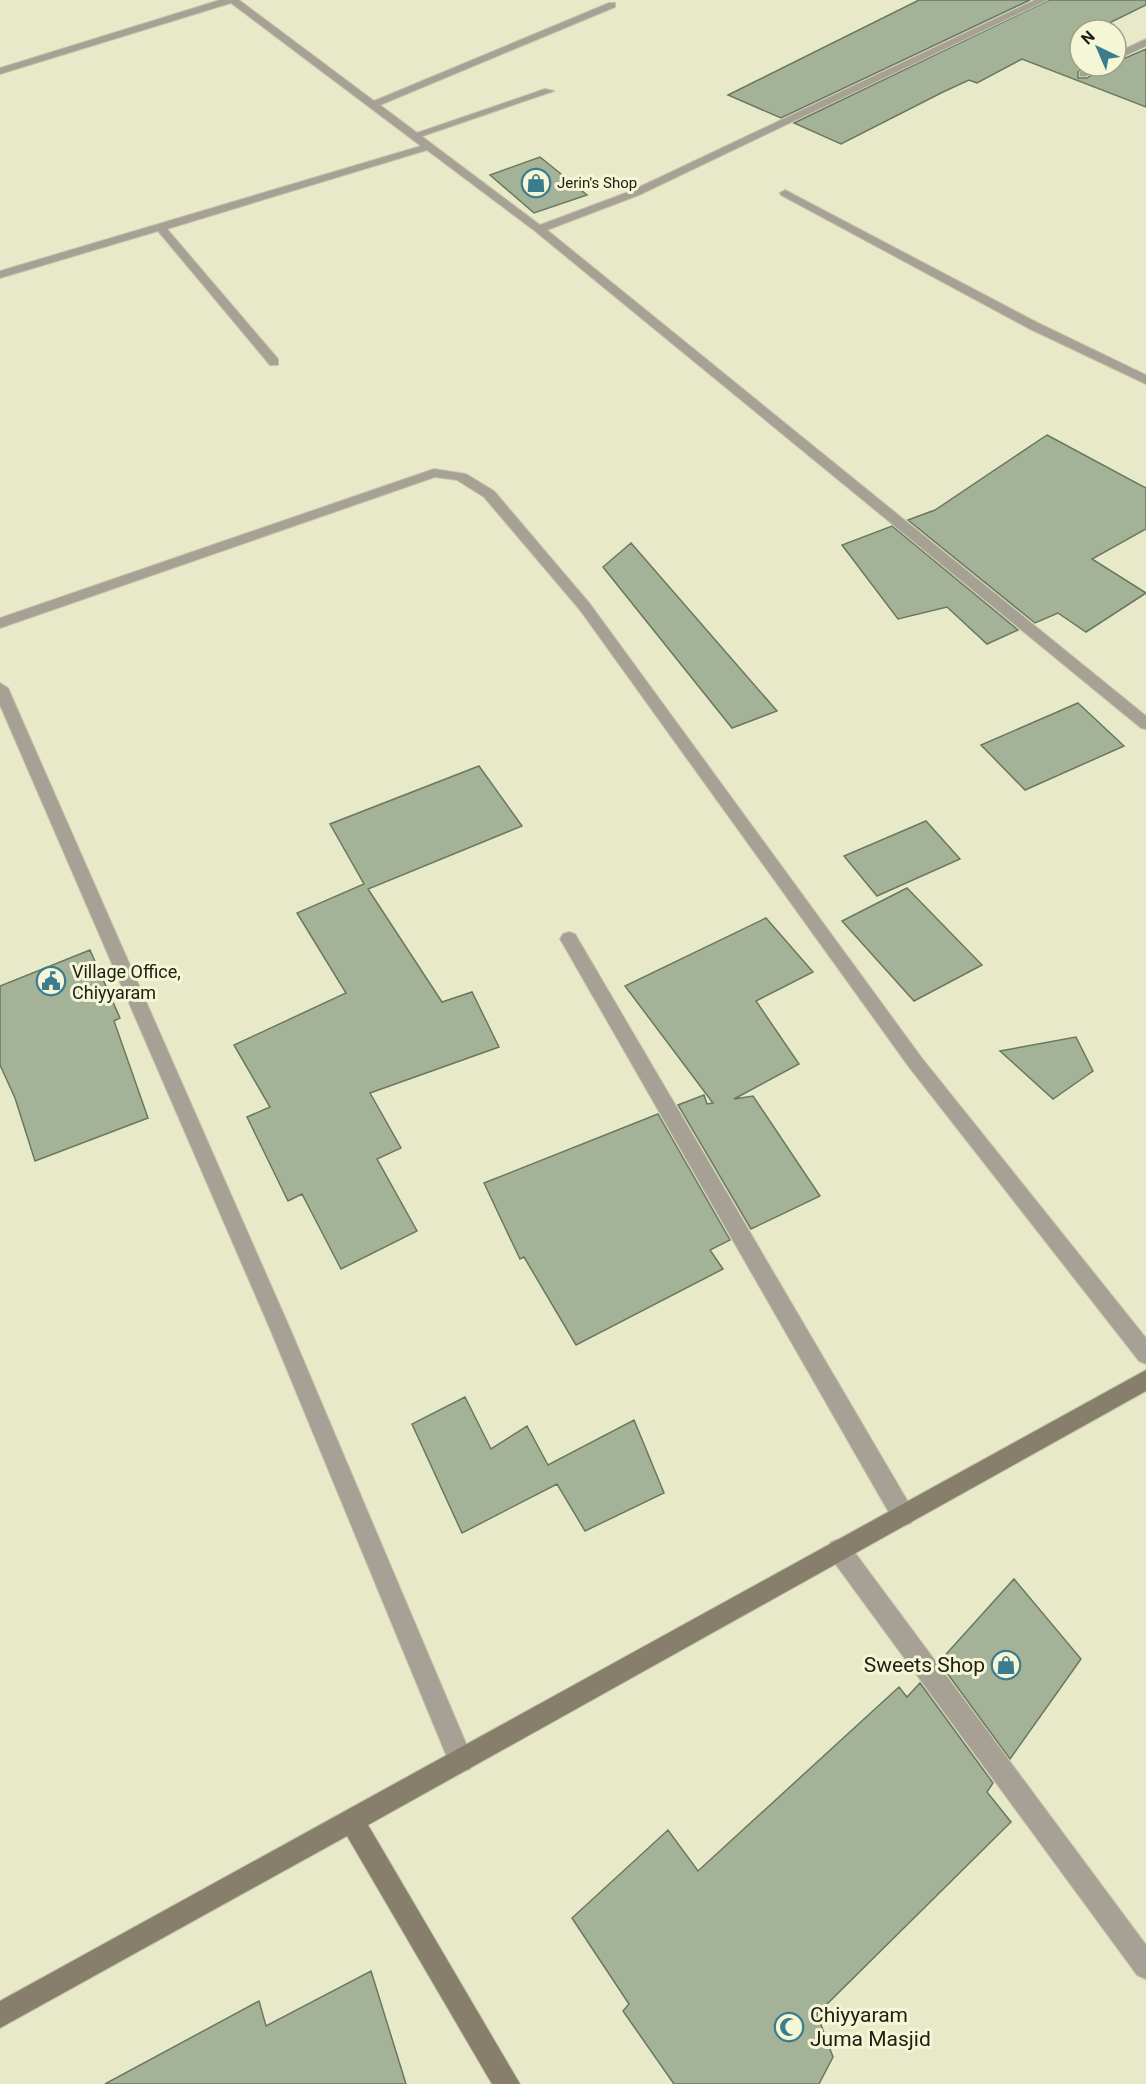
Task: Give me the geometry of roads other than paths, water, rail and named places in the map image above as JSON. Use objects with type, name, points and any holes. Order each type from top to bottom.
[{"type":"main road","points":[[0,2015],[1146,1380]]},
{"type":"main road","points":[[352,1821],[507,2084]]},
{"type":"street","points":[[0,71],[231,0],[539,230],[1146,724]]},
{"type":"street","points":[[539,230],[635,193],[1042,0]]},
{"type":"street","points":[[372,105],[612,5]]},
{"type":"street","points":[[1128,51],[1146,42]]},
{"type":"street","points":[[413,136],[549,91]]},
{"type":"street","points":[[0,274],[428,147]]},
{"type":"street","points":[[785,193],[1023,320],[1146,380]]},
{"type":"street","points":[[160,227],[274,362]]},
{"type":"street","points":[[0,623],[434,473],[461,477],[489,494],[585,607],[915,1062],[1146,1354]]},
{"type":"street","points":[[0,688],[281,1331],[461,1760]]},
{"type":"street","points":[[569,939],[903,1515]]},
{"type":"street","points":[[839,1550],[1146,1966]]},
{"type":"place","name":"Jerin's Shop","points":[[536,183]]},
{"type":"place","name":"Village Office, Chiyyaram","points":[[51,981]]},
{"type":"place","name":"Sweets Shop","points":[[1006,1665]]},
{"type":"place","name":"Chiyyaram Juma Masjid","points":[[789,2027]]}]
